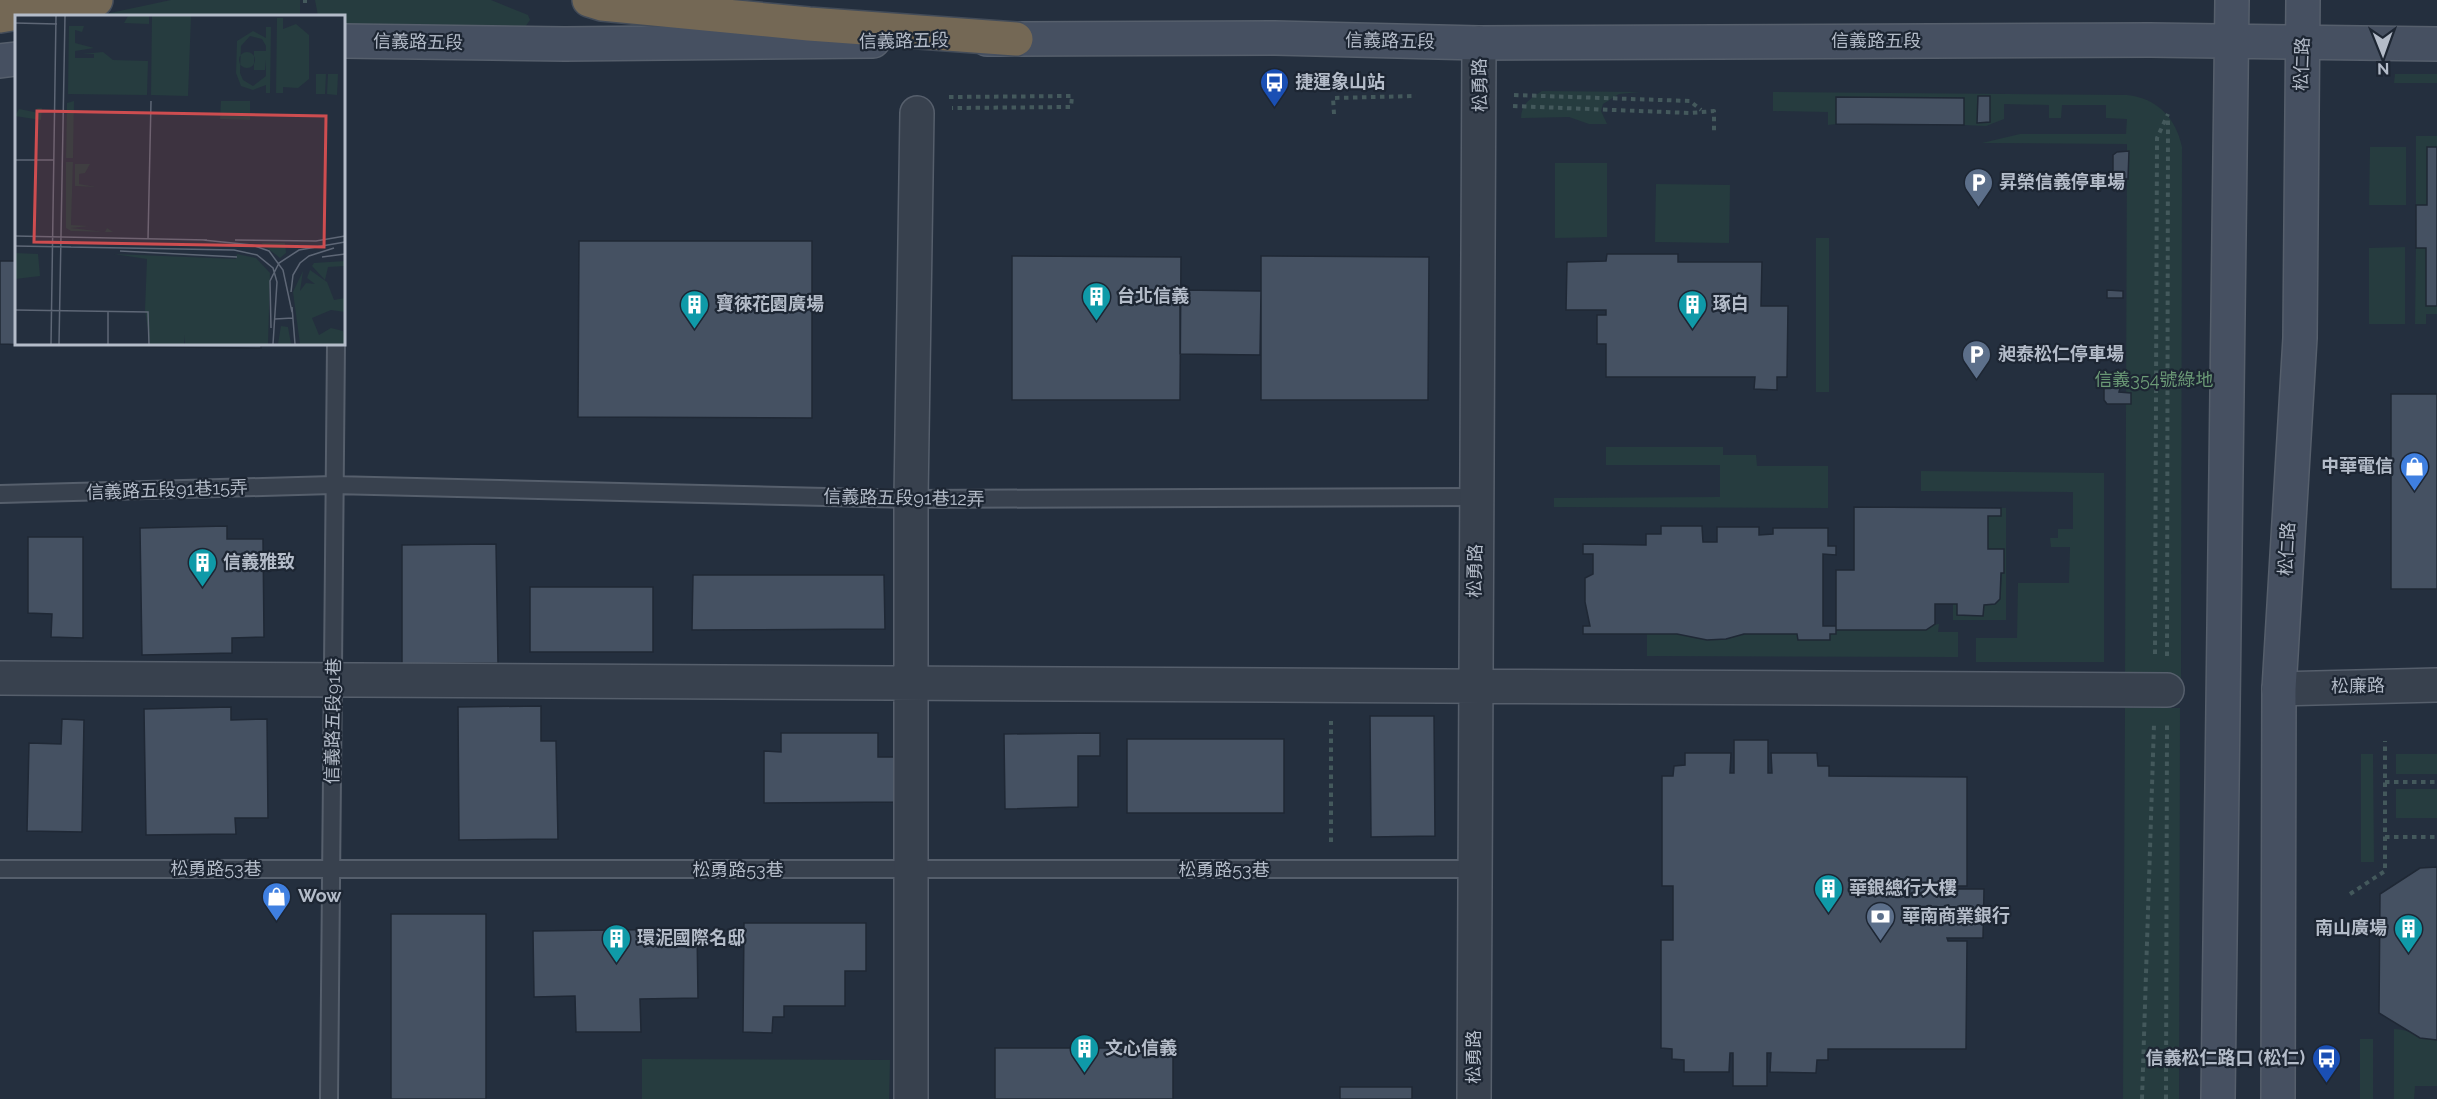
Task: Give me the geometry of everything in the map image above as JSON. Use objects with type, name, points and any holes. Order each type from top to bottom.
[{"type":"highway","points":[[0,16],[96,0]]},
{"type":"highway","points":[[589,0],[602,4],[798,23],[1016,39]]},
{"type":"street","points":[[2218,1099],[2232,0]]},
{"type":"street","name":"松仁路","points":[[2278,1099],[2279,689],[2300,338],[2300,114],[2304,44],[2303,0]]},
{"type":"street","name":"信義路五段","points":[[345,41],[576,44],[1275,38],[1479,43],[2437,44]]},
{"type":"street","name":"松勇路","points":[[1474,1099],[1474,684],[1481,127],[1479,43]]},
{"type":"street","points":[[0,61],[15,59]]},
{"type":"street","points":[[911,1099],[911,499],[932,111]]},
{"type":"street","points":[[0,678],[1332,686],[1474,684],[2161,690]]},
{"type":"street","name":"松廉路","points":[[2279,689],[2437,685]]},
{"type":"lane","name":"信義路五段91巷","points":[[330,1099],[330,869],[334,680],[333,485],[336,345]]},
{"type":"lane","name":"信義路五段91巷12弄","points":[[333,485],[911,499],[1476,497]]},
{"type":"lane","name":"信義路五段91巷15弄","points":[[0,494],[333,485]]},
{"type":"lane","name":"松勇路53巷","points":[[0,869],[1475,869]]},
{"type":"path","points":[[1510,95],[1690,100],[1701,110]]},
{"type":"path","points":[[932,111],[1071,107],[1072,96],[946,97]]},
{"type":"path","points":[[1334,114],[1333,98],[1416,96]]},
{"type":"path","points":[[1509,106],[1690,113],[1701,110],[1714,111],[1714,132]]},
{"type":"path","points":[[2142,1099],[2161,690],[2168,114],[2157,138],[2161,690],[2166,1099]]},
{"type":"path","points":[[1330,870],[1332,686]]},
{"type":"path","points":[[2350,894],[2385,872],[2385,741]]},
{"type":"path","points":[[2385,782],[2437,782]]},
{"type":"path","points":[[2385,837],[2437,837]]},
{"type":"green space","points":[[171,0],[300,0],[300,15],[101,15]]},
{"type":"green space","points":[[315,0],[491,0],[528,15],[530,20],[525,27],[345,24],[345,15],[318,15]]},
{"type":"green space","points":[[2395,74],[2437,74],[2437,83],[2394,83]]},
{"type":"green space","points":[[1542,91],[1640,92],[1619,94],[1603,104],[1601,111],[1607,124],[1589,124],[1569,117],[1521,118],[1525,105]]},
{"type":"green space","name":"信義354號綠地","points":[[1773,92],[2127,95],[2156,105],[2170,119],[2182,147],[2181,680],[2125,680],[2127,144],[1982,143],[2020,134],[2126,134],[2127,119],[2106,118],[2106,105],[2062,105],[2061,118],[2049,118],[2049,105],[2004,104],[2004,119],[1986,126],[1964,125],[1964,98],[1837,97],[1836,124],[1828,125],[1828,112],[1773,111]]},
{"type":"green space","points":[[2416,136],[2437,136],[2437,147],[2427,147],[2427,205],[2416,205]]},
{"type":"green space","points":[[2370,147],[2406,147],[2406,205],[2369,205]]},
{"type":"green space","points":[[1555,163],[1607,163],[1607,237],[1555,238]]},
{"type":"green space","points":[[1656,184],[1730,185],[1729,243],[1655,242]]},
{"type":"green space","points":[[1816,238],[1829,238],[1829,392],[1816,392]]},
{"type":"green space","points":[[2405,247],[2405,324],[2369,324],[2369,248]]},
{"type":"green space","points":[[2416,248],[2426,248],[2426,306],[2437,306],[2437,314],[2426,314],[2426,324],[2415,324]]},
{"type":"green space","points":[[1606,447],[1723,447],[1723,455],[1756,455],[1757,466],[1828,466],[1828,508],[1554,507],[1554,498],[1720,497],[1720,465],[1606,465]]},
{"type":"green space","points":[[1921,471],[2104,473],[2104,662],[1976,662],[1976,638],[2017,638],[2018,583],[2069,583],[2070,547],[2051,547],[2050,538],[2058,538],[2058,529],[2073,529],[2073,492],[1921,491]]},
{"type":"green space","points":[[2001,508],[2006,508],[2006,620],[1953,620],[1953,604],[1957,604],[1957,615],[1983,616],[1984,605],[1995,604],[2000,599],[2004,549],[1988,549],[1988,516],[2000,516]]},
{"type":"green space","points":[[1939,624],[1938,632],[1958,632],[1958,657],[1647,656],[1647,634],[1677,634],[1707,640],[1726,639],[1744,634],[1797,634],[1798,640],[1830,640],[1830,634],[1835,634],[1836,630],[1926,630],[1932,625]]},
{"type":"green space","points":[[2125,708],[2180,708],[2179,1099],[2123,1099]]},
{"type":"green space","points":[[2361,754],[2373,754],[2374,862],[2361,862]]},
{"type":"green space","points":[[2396,754],[2437,754],[2437,774],[2396,774]]},
{"type":"green space","points":[[2396,789],[2437,789],[2437,818],[2396,818]]},
{"type":"green space","points":[[2394,1029],[2437,1040],[2437,1086],[2415,1086],[2414,1099],[2394,1099]]},
{"type":"green space","points":[[2360,1039],[2373,1039],[2373,1099],[2360,1099]]},
{"type":"green space","points":[[642,1059],[890,1060],[889,1099],[642,1099]]},
{"type":"building","points":[[1978,96],[1990,96],[1990,122],[1977,123]]},
{"type":"building","points":[[1836,97],[1964,98],[1964,125],[1836,124]]},
{"type":"building","points":[[2427,147],[2437,147],[2437,306],[2426,306],[2426,248],[2416,248],[2416,205],[2427,205]]},
{"type":"building","points":[[2129,151],[2128,179],[2113,179],[2113,155],[2117,152]]},
{"type":"building","name":"寶徠花園廣場","points":[[579,241],[812,241],[812,418],[578,417]]},
{"type":"building","name":"琢白","points":[[1607,254],[1678,254],[1678,262],[1762,262],[1761,306],[1788,306],[1787,377],[1777,377],[1777,390],[1754,389],[1755,377],[1606,377],[1606,344],[1597,344],[1597,315],[1606,315],[1606,310],[1566,310],[1567,262],[1606,261]]},
{"type":"building","name":"台北信義","points":[[1012,256],[1181,257],[1180,400],[1012,400]]},
{"type":"building","points":[[1261,256],[1429,257],[1428,400],[1261,400]]},
{"type":"building","points":[[0,261],[15,261],[15,344],[0,344]]},
{"type":"building","points":[[1180,290],[1261,291],[1260,355],[1180,354]]},
{"type":"building","points":[[2107,290],[2123,291],[2123,298],[2107,298]]},
{"type":"building","points":[[33,345],[89,345],[89,346]]},
{"type":"building","points":[[261,345],[261,348],[89,346]]},
{"type":"building","points":[[2104,388],[2120,388],[2119,392],[2131,393],[2131,404],[2107,404],[2104,400]]},
{"type":"building","name":"中華電信","points":[[2391,394],[2437,394],[2437,589],[2391,589]]},
{"type":"building","points":[[1854,507],[2001,508],[2001,516],[1988,516],[1988,549],[2004,549],[2004,573],[2001,573],[2000,599],[1995,604],[1984,605],[1983,616],[1957,615],[1957,604],[1935,604],[1935,624],[1926,630],[1836,630],[1836,570],[1854,570]]},
{"type":"building","name":"信義雅致","points":[[227,526],[227,539],[263,539],[264,637],[232,638],[232,653],[142,655],[140,528]]},
{"type":"building","points":[[1661,526],[1702,526],[1703,542],[1717,542],[1717,527],[1759,527],[1759,535],[1773,534],[1773,528],[1828,528],[1828,546],[1836,546],[1836,555],[1823,554],[1823,626],[1836,626],[1836,634],[1830,634],[1830,640],[1798,640],[1797,634],[1744,634],[1726,639],[1707,640],[1677,634],[1583,634],[1583,626],[1590,626],[1585,602],[1585,578],[1593,574],[1593,554],[1583,554],[1583,544],[1646,545],[1646,534],[1661,534]]},
{"type":"building","points":[[28,537],[83,537],[83,638],[51,637],[52,614],[28,613]]},
{"type":"building","points":[[496,544],[498,663],[402,664],[402,545]]},
{"type":"building","points":[[693,575],[884,575],[885,629],[692,630]]},
{"type":"building","points":[[530,587],[653,587],[653,652],[530,652]]},
{"type":"building","points":[[541,706],[541,741],[556,741],[558,839],[459,840],[458,707]]},
{"type":"building","points":[[231,707],[231,720],[267,719],[268,818],[235,818],[236,834],[146,835],[144,709]]},
{"type":"building","points":[[1370,716],[1434,716],[1435,836],[1371,837]]},
{"type":"building","points":[[62,719],[84,720],[82,832],[27,831],[29,743],[61,744]]},
{"type":"building","points":[[781,733],[878,733],[878,757],[900,757],[900,802],[764,803],[764,751],[781,752]]},
{"type":"building","points":[[1100,733],[1100,756],[1078,756],[1078,807],[1005,809],[1004,734]]},
{"type":"building","points":[[1127,739],[1284,739],[1284,813],[1127,813]]},
{"type":"building","name":"華銀總行大樓","points":[[1734,740],[1768,740],[1768,773],[1772,773],[1771,753],[1817,753],[1818,766],[1829,766],[1829,776],[1967,777],[1967,886],[1948,886],[1948,889],[1984,889],[1983,938],[1947,938],[1948,941],[1967,941],[1966,1049],[1828,1049],[1828,1060],[1817,1060],[1816,1073],[1770,1072],[1771,1053],[1767,1053],[1767,1086],[1733,1086],[1733,1053],[1730,1053],[1729,1072],[1684,1072],[1684,1060],[1672,1059],[1672,1049],[1661,1048],[1661,940],[1673,940],[1673,886],[1662,886],[1662,776],[1673,776],[1674,766],[1685,765],[1685,753],[1731,753],[1730,773],[1734,773]]},
{"type":"building","name":"南山廣場","points":[[2437,867],[2437,1040],[2420,1038],[2379,1013],[2380,894],[2420,868]]},
{"type":"building","points":[[391,914],[486,914],[486,1099],[391,1099]]},
{"type":"building","name":"環泥國際名邸","points":[[744,923],[866,923],[866,971],[845,971],[845,1006],[784,1006],[784,1017],[773,1017],[772,1033],[743,1032]]},
{"type":"building","name":"環泥國際名邸","points":[[697,929],[698,998],[640,999],[641,1032],[576,1032],[575,996],[534,997],[533,931]]},
{"type":"building","name":"文心信義","points":[[995,1048],[1173,1048],[1173,1099],[995,1099]]},
{"type":"building","points":[[1340,1087],[1412,1087],[1412,1099],[1340,1099]]},
{"type":"place","name":"捷運象山站","points":[[1274,108]]},
{"type":"place","name":"昇榮信義停車場","points":[[1978,208]]},
{"type":"place","name":"台北信義","points":[[1096,322]]},
{"type":"place","name":"寶徠花園廣場","points":[[695,330]]},
{"type":"place","name":"琢白","points":[[1692,330]]},
{"type":"place","name":"昶泰松仁停車場","points":[[1977,380]]},
{"type":"place","name":"中華電信","points":[[2414,492]]},
{"type":"place","name":"信義雅致","points":[[202,588]]},
{"type":"place","name":"華銀總行大樓","points":[[1828,914]]},
{"type":"place","name":"Wow","points":[[277,922]]},
{"type":"place","name":"華南商業銀行","points":[[1881,942]]},
{"type":"place","name":"南山廣場","points":[[2408,954]]},
{"type":"place","name":"環泥國際名邸","points":[[616,964]]},
{"type":"place","name":"文心信義","points":[[1084,1074]]},
{"type":"place","name":"信義松仁路口 (松仁)","points":[[2326,1084]]}]
